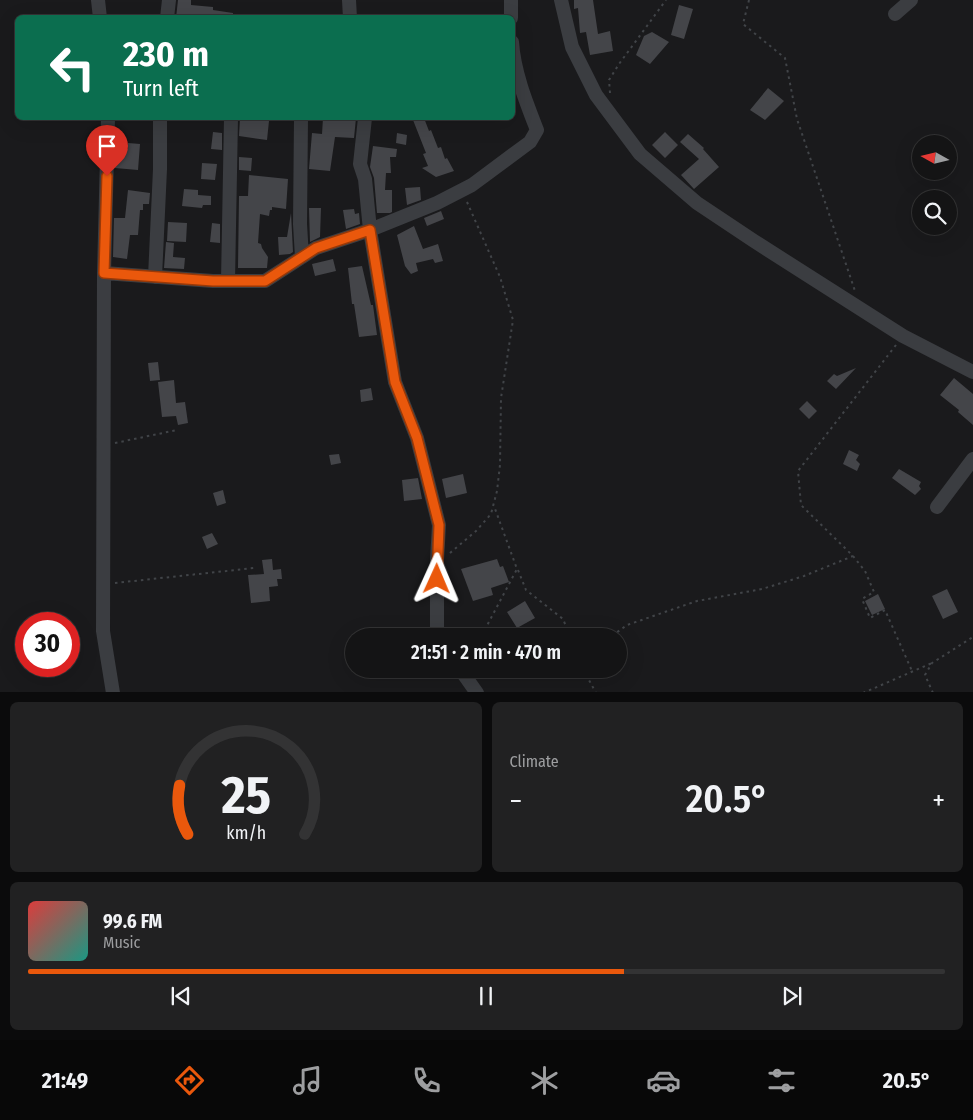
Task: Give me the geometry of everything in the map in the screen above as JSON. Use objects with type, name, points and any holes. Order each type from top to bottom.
[{"type":"street","points":[[98,0],[100,15]]},
{"type":"street","points":[[167,15],[169,0]]},
{"type":"street","points":[[349,0],[350,15]]},
{"type":"street","points":[[511,0],[511,15]]},
{"type":"street","points":[[561,0],[572,47],[596,95],[640,154],[697,203],[754,241],[903,336],[973,372]]},
{"type":"street","points":[[895,14],[911,0]]},
{"type":"street","points":[[104,273],[228,281],[265,281],[316,248],[370,230],[436,203],[472,185],[530,142],[537,130],[515,64]]},
{"type":"street","points":[[108,120],[104,273],[103,631],[114,692]]},
{"type":"street","points":[[155,276],[160,120]]},
{"type":"street","points":[[228,281],[231,120]]},
{"type":"street","points":[[301,120],[300,224],[302,257]]},
{"type":"street","points":[[365,120],[360,164],[365,179],[370,230],[395,382],[417,438],[439,525],[437,628]]},
{"type":"street","points":[[937,507],[973,459]]},
{"type":"street","points":[[467,678],[477,692]]},
{"type":"path","points":[[611,115],[609,80],[666,0]]},
{"type":"path","points":[[749,0],[743,24],[785,58],[797,119],[855,291]]},
{"type":"path","points":[[437,560],[443,558],[476,531],[491,514],[500,465],[501,398],[513,320],[500,278],[461,190]]},
{"type":"path","points":[[903,336],[798,471],[801,505],[853,556],[865,571],[874,592],[862,600],[870,618],[885,610],[912,671]]},
{"type":"path","points":[[103,445],[177,430]]},
{"type":"path","points":[[493,505],[526,590],[563,619],[567,628]]},
{"type":"path","points":[[623,628],[698,601],[770,586],[804,576],[853,556]]},
{"type":"path","points":[[103,584],[254,568]]},
{"type":"path","points":[[486,628],[517,569]]},
{"type":"path","points":[[863,692],[932,663],[973,637]]},
{"type":"path","points":[[932,663],[925,676],[933,692]]},
{"type":"path","points":[[588,678],[596,692]]},
{"type":"building","points":[[178,0],[191,0],[191,5],[213,7],[213,10],[233,13],[233,15],[176,15]]},
{"type":"building","points":[[574,0],[593,0],[598,34],[610,31],[613,51],[590,55],[586,32],[580,33],[578,8],[574,9]]},
{"type":"building","points":[[679,5],[693,9],[684,39],[671,35]]},
{"type":"building","points":[[652,32],[669,42],[650,64],[636,55],[644,36]]},
{"type":"building","points":[[768,88],[784,101],[765,120],[750,110]]},
{"type":"building","points":[[240,120],[269,121],[267,140],[239,136]]},
{"type":"building","points":[[323,120],[356,120],[354,138],[335,137],[330,171],[309,169],[312,133],[322,134]]},
{"type":"building","points":[[413,120],[425,120],[438,148],[441,147],[445,159],[447,158],[454,171],[436,177],[422,168],[428,166],[423,154],[426,153]]},
{"type":"building","points":[[213,132],[222,133],[222,150],[211,149]]},
{"type":"building","points":[[665,132],[678,145],[665,158],[652,145]]},
{"type":"building","points":[[397,133],[407,135],[406,145],[396,143]]},
{"type":"building","points":[[688,134],[704,148],[719,167],[694,189],[681,175],[699,159],[680,142]]},
{"type":"building","points":[[128,143],[140,144],[138,170],[115,168],[116,148],[128,149]]},
{"type":"building","points":[[373,146],[397,149],[396,157],[390,157],[391,173],[386,173],[385,190],[392,190],[392,212],[390,213],[377,213],[374,178],[370,167]]},
{"type":"building","points":[[239,157],[252,158],[251,171],[239,170]]},
{"type":"building","points":[[202,163],[217,164],[215,180],[201,179]]},
{"type":"building","points":[[249,175],[288,179],[286,209],[272,207],[269,216],[260,214],[258,243],[261,244],[268,257],[267,268],[238,268],[239,196],[248,196]]},
{"type":"building","points":[[420,187],[421,200],[407,205],[405,188]]},
{"type":"building","points":[[184,189],[198,190],[198,195],[211,196],[211,205],[203,205],[202,208],[182,206]]},
{"type":"building","points":[[128,190],[150,193],[149,204],[143,204],[143,210],[140,210],[138,235],[130,235],[127,259],[113,257],[114,218],[125,218]]},
{"type":"building","points":[[309,208],[321,208],[320,237],[310,242]]},
{"type":"building","points":[[354,209],[355,214],[359,213],[360,224],[346,229],[343,210]]},
{"type":"building","points":[[441,211],[444,219],[427,226],[424,218]]},
{"type":"building","points":[[291,213],[293,252],[279,255],[278,237],[287,237]]},
{"type":"building","points":[[168,222],[187,223],[186,242],[167,241]]},
{"type":"building","points":[[212,223],[220,224],[220,243],[210,242]]},
{"type":"building","points":[[414,226],[423,249],[438,244],[443,261],[435,263],[433,259],[416,263],[418,271],[411,274],[405,266],[397,235]]},
{"type":"building","points":[[166,242],[174,243],[173,257],[185,258],[184,269],[164,268]]},
{"type":"building","points":[[333,259],[336,271],[315,276],[312,264]]},
{"type":"building","points":[[362,266],[371,305],[373,305],[377,335],[359,337],[354,304],[352,304],[348,268]]},
{"type":"building","points":[[158,362],[160,380],[150,381],[148,363]]},
{"type":"building","points":[[856,368],[836,389],[827,381],[834,374],[837,376]]},
{"type":"building","points":[[954,378],[973,394],[973,425],[958,412],[959,410],[940,395]]},
{"type":"building","points":[[174,380],[176,403],[185,402],[188,423],[178,425],[176,416],[162,417],[158,382]]},
{"type":"building","points":[[371,388],[373,400],[361,402],[360,390]]},
{"type":"building","points":[[807,401],[817,411],[809,419],[799,409]]},
{"type":"building","points":[[849,450],[859,455],[856,460],[860,464],[857,471],[843,464]]},
{"type":"building","points":[[339,454],[341,463],[331,465],[329,455]]},
{"type":"building","points":[[899,469],[921,482],[919,486],[921,489],[915,495],[892,478]]},
{"type":"building","points":[[463,474],[467,493],[446,498],[442,479]]},
{"type":"building","points":[[418,478],[422,499],[404,501],[402,480]]},
{"type":"building","points":[[223,490],[226,503],[217,506],[213,493]]},
{"type":"building","points":[[212,533],[218,544],[207,549],[202,537]]},
{"type":"building","points":[[272,559],[273,570],[281,569],[282,579],[277,579],[278,586],[269,587],[270,601],[251,603],[248,575],[264,574],[262,560]]},
{"type":"building","points":[[497,559],[500,567],[503,566],[509,582],[491,588],[493,595],[473,601],[461,569]]},
{"type":"building","points":[[947,589],[958,612],[943,619],[932,596]]},
{"type":"building","points":[[878,594],[885,609],[872,615],[865,601]]},
{"type":"building","points":[[525,601],[535,618],[517,628],[507,612]]},
{"type":"route","points":[[107,176],[104,273],[213,281],[265,281],[316,248],[370,230],[395,382],[417,438],[439,525],[437,579]]}]
